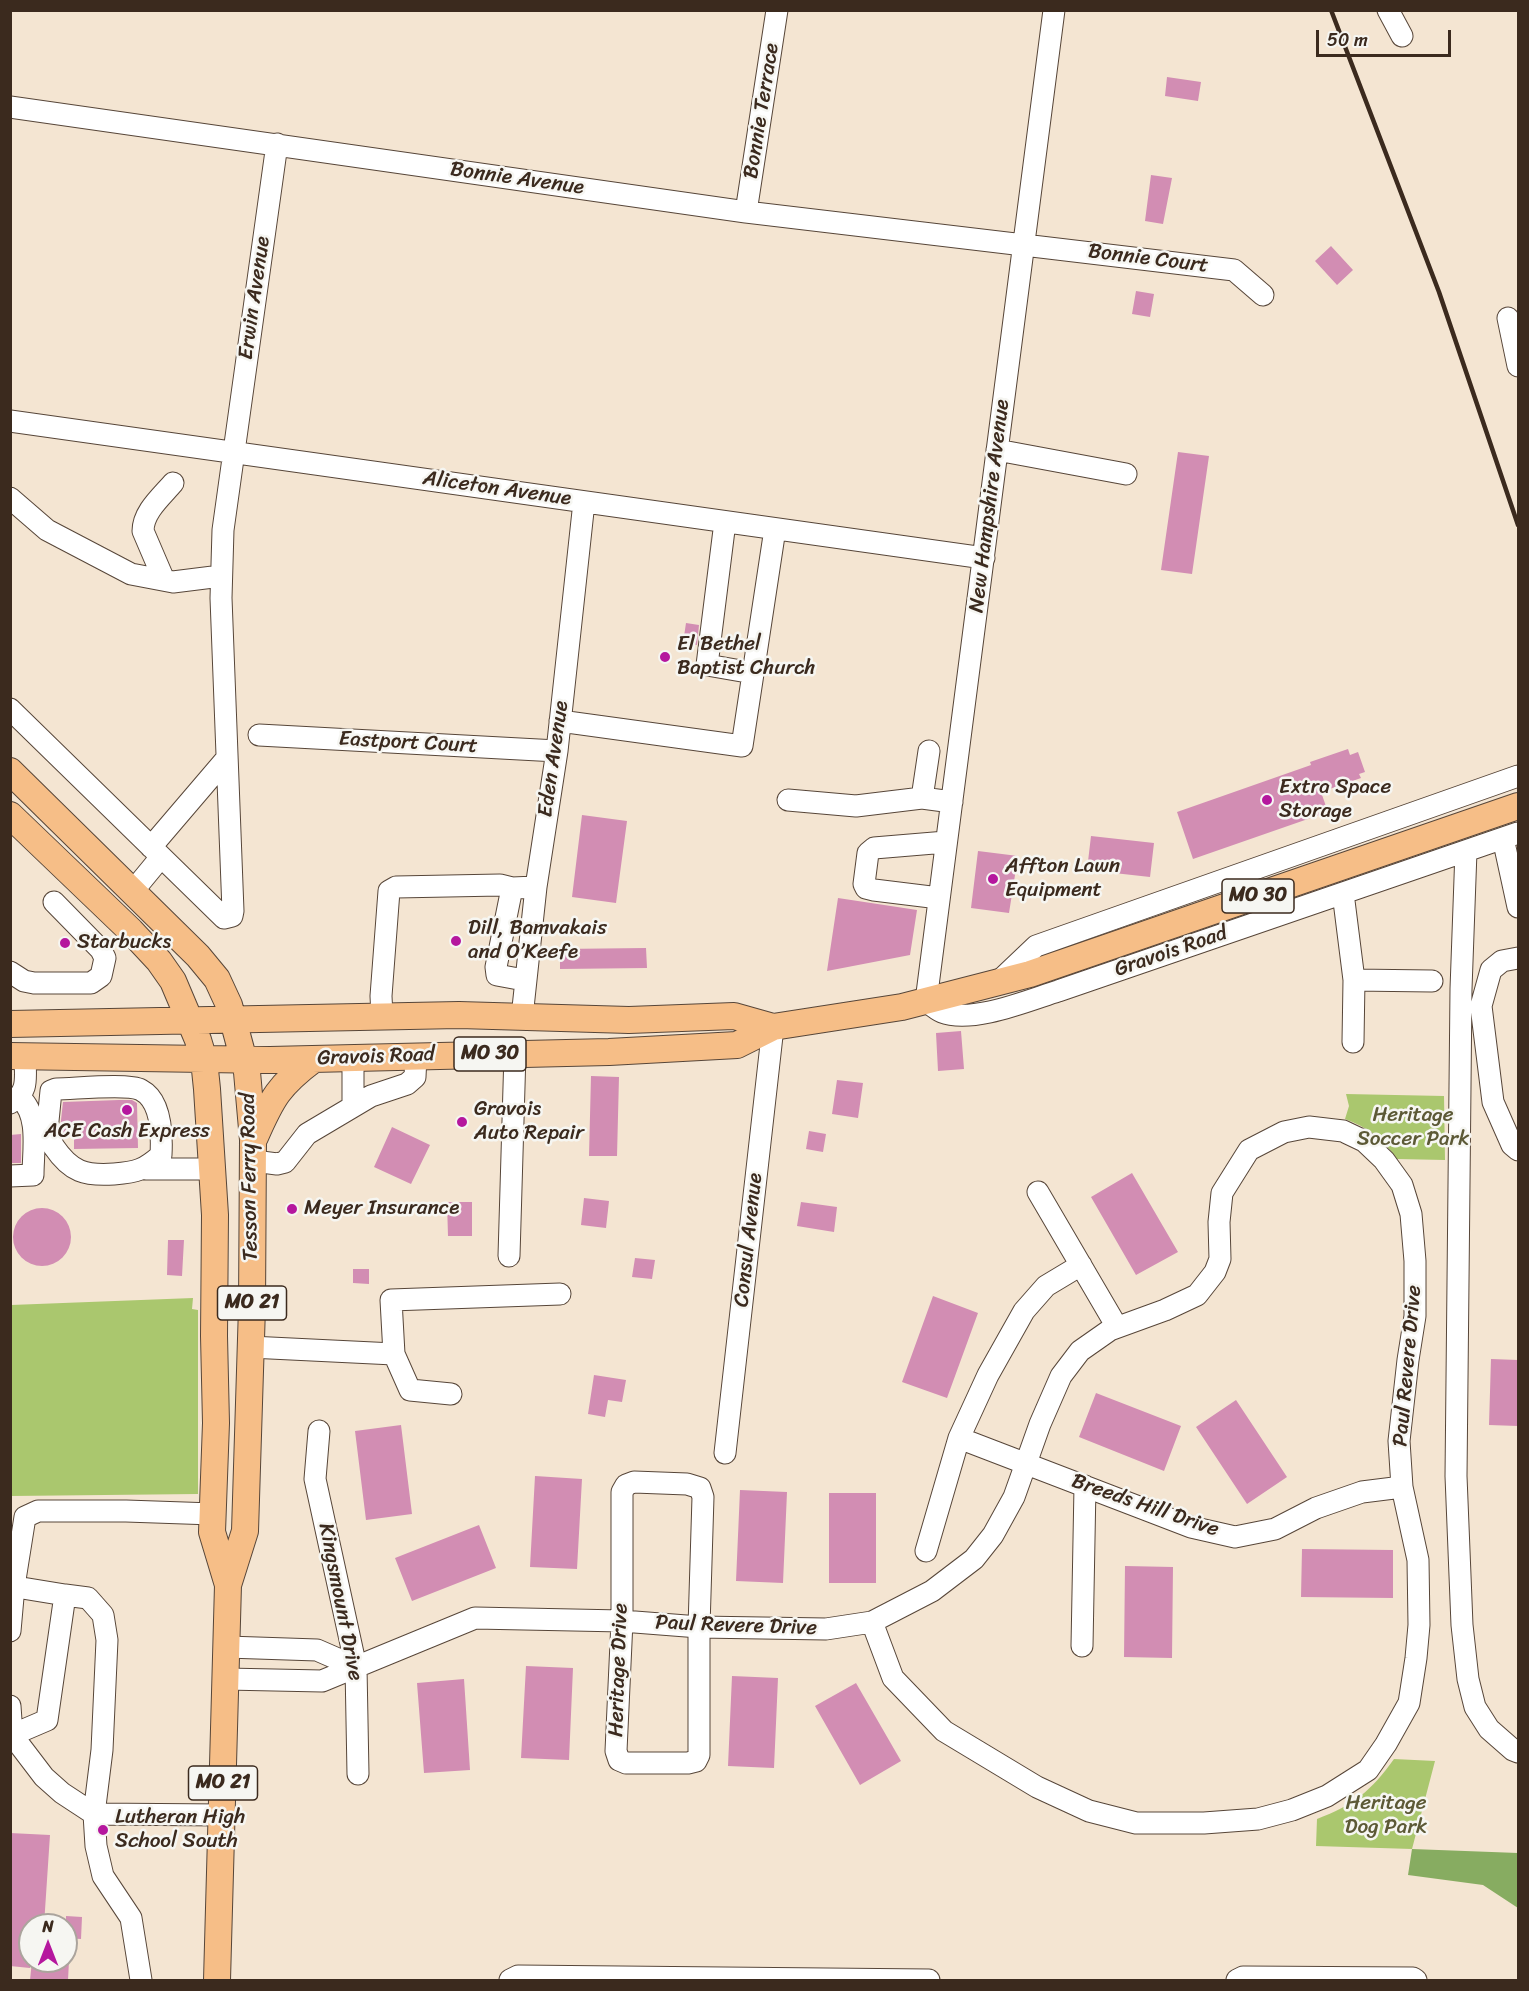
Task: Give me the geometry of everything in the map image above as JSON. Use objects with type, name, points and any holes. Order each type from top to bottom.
[{"type":"main road","name":"Tesson Ferry Road","points":[[10,771],[133,891],[217,978],[234,1020],[250,1092],[254,1151],[245,1532],[228,1585],[217,1980]]},
{"type":"main road","name":"Gravois Road","points":[[18,1057],[314,1059],[609,1052],[737,1045],[773,1027],[926,1001],[996,984],[1082,957],[1518,806]]},
{"type":"main road","points":[[10,815],[153,954],[173,981],[190,1021]]},
{"type":"main road","name":"Gravois Road","points":[[10,1024],[382,1017],[629,1020],[734,1016],[773,1027]]},
{"type":"main road","name":"MO 21","points":[[190,1021],[204,1060]]},
{"type":"main road","points":[[254,1151],[267,1110],[285,1082],[314,1059]]},
{"type":"main road","name":"Tesson Ferry Road","points":[[204,1060],[215,1215],[213,1336],[216,1424],[212,1532],[228,1585]]},
{"type":"street","name":"Bonnie Terrace","points":[[746,212],[777,10]]},
{"type":"street","name":"New Hampshire Avenue","points":[[926,1001],[1054,10]]},
{"type":"street","points":[[1388,10],[1402,36]]},
{"type":"street","name":"Bonnie Avenue","points":[[10,107],[746,212],[1023,244]]},
{"type":"street","name":"Erwin Avenue","points":[[156,852],[224,918],[232,916],[222,576],[223,530],[232,452],[277,144]]},
{"type":"street","name":"Bonnie Court","points":[[1023,244],[1234,270],[1263,295]]},
{"type":"street","points":[[1508,318],[1518,366]]},
{"type":"street","name":"Aliceton Avenue","points":[[10,421],[984,558]]},
{"type":"street","points":[[997,450],[1126,474]]},
{"type":"street","points":[[164,580],[143,531],[143,525],[145,517],[173,483]]},
{"type":"street","points":[[10,498],[47,530],[131,574],[173,582],[222,576]]},
{"type":"street","name":"Eden Avenue","points":[[522,1017],[524,980],[536,887],[557,751],[584,502]]},
{"type":"street","points":[[724,522],[707,665],[753,673]]},
{"type":"street","points":[[560,721],[742,746],[775,529]]},
{"type":"street","points":[[10,709],[156,852]]},
{"type":"street","name":"Eastport Court","points":[[259,735],[557,751]]},
{"type":"street","points":[[922,798],[929,751]]},
{"type":"street","points":[[133,891],[156,852],[227,758]]},
{"type":"street","name":"Gravois Road","points":[[996,984],[1036,946],[1518,776]]},
{"type":"street","points":[[788,800],[856,806],[922,798],[952,802]]},
{"type":"street","points":[[1511,835],[1518,907]]},
{"type":"street","name":"Gravois Road","points":[[926,1001],[942,1012],[971,1015],[992,1011],[1058,991],[1511,835]]},
{"type":"street","points":[[939,898],[874,890],[866,888],[864,884],[868,853],[874,848],[946,842]]},
{"type":"street","points":[[1466,851],[1461,989],[1456,1476],[1461,1614],[1468,1679],[1475,1707],[1489,1729],[1518,1752]]},
{"type":"street","points":[[382,1017],[381,996],[389,891],[396,887],[501,885],[512,888],[536,887]]},
{"type":"street","points":[[512,888],[496,967],[497,975],[524,980]]},
{"type":"street","points":[[1343,893],[1354,980],[1353,1042]]},
{"type":"street","points":[[10,972],[24,981],[34,983],[91,983],[101,976],[105,966],[105,958],[101,950],[54,902]]},
{"type":"street","points":[[1518,958],[1502,961],[1491,970],[1481,1006],[1493,1102],[1512,1145],[1518,1150]]},
{"type":"street","points":[[1354,980],[1432,981]]},
{"type":"street","name":"Consul Avenue","points":[[725,1452],[773,1027]]},
{"type":"street","points":[[509,1256],[515,1053]]},
{"type":"street","points":[[254,1151],[277,1164],[285,1162],[306,1134],[371,1096],[408,1084],[415,1077],[416,1056]]},
{"type":"street","points":[[18,1057],[25,1088],[15,1101],[27,1104],[64,1159],[85,1174],[125,1173],[153,1162],[212,1169]]},
{"type":"street","points":[[62,1057],[64,1089]]},
{"type":"street","points":[[353,1057],[353,1106]]},
{"type":"street","points":[[10,1176],[33,1175],[40,1124],[51,1091],[64,1089],[126,1087],[141,1090],[152,1101],[160,1122],[153,1162]]},
{"type":"street","name":"Paul Revere Drive","points":[[226,1679],[322,1681],[475,1618],[622,1621],[699,1628],[826,1629],[872,1622],[932,1591],[974,1559],[993,1535],[1014,1497],[1040,1424],[1061,1376],[1080,1351],[1110,1330],[1165,1310],[1197,1295],[1215,1272],[1220,1259],[1219,1222],[1222,1193],[1249,1150],[1284,1132],[1309,1127],[1343,1131],[1364,1142],[1384,1160],[1402,1185],[1411,1214],[1415,1261],[1415,1316],[1400,1441],[1402,1487],[1418,1560],[1419,1625],[1409,1703],[1368,1770],[1327,1796],[1292,1810],[1258,1819],[1204,1823],[1136,1823],[1089,1811],[1037,1787],[944,1731],[893,1678],[872,1622]]},
{"type":"street","points":[[1038,1192],[1117,1327]]},
{"type":"street","points":[[926,1551],[959,1438],[988,1375],[1024,1311],[1046,1286],[1081,1265]]},
{"type":"street","points":[[451,1394],[410,1390],[394,1354],[391,1300],[560,1294]]},
{"type":"street","points":[[250,1347],[394,1354]]},
{"type":"street","name":"Kingsmount Drive","points":[[319,1431],[315,1479],[356,1667],[358,1774]]},
{"type":"street","name":"Breeds Hill Drive","points":[[959,1438],[1191,1527],[1235,1537],[1275,1529],[1316,1508],[1362,1492],[1402,1487]]},
{"type":"street","name":"Heritage Drive","points":[[634,1482],[687,1484],[700,1488],[703,1497],[699,1628],[699,1755],[696,1761],[626,1763],[619,1760],[616,1751],[622,1621],[622,1492],[626,1485],[634,1482]]},
{"type":"street","points":[[1082,1646],[1085,1486]]},
{"type":"street","points":[[10,1631],[12,1586],[25,1517],[38,1511],[213,1514]]},
{"type":"street","points":[[12,1586],[88,1598],[103,1615],[107,1640],[102,1750],[94,1814],[96,1846],[103,1876],[131,1918],[141,1980]]},
{"type":"street","points":[[12,1735],[47,1720],[65,1595]]},
{"type":"street","points":[[227,1647],[317,1650],[356,1667]]},
{"type":"street","points":[[10,1706],[12,1735],[44,1777],[62,1793],[94,1814],[223,1815]]},
{"type":"street","points":[[510,1980],[518,1976],[929,1980]]},
{"type":"street","points":[[1237,1980],[1243,1977],[1413,1978],[1416,1980]]},
{"type":"green space","name":"Heritage Soccer Park","points":[[1346,1094],[1444,1096],[1445,1160],[1397,1159],[1374,1134],[1345,1119],[1349,1106]]},
{"type":"green space","points":[[193,1298],[192,1309],[198,1310],[198,1494],[11,1496],[11,1305]]},
{"type":"green space","name":"Heritage Dog Park","points":[[1394,1759],[1435,1761],[1412,1849],[1316,1846],[1317,1819],[1361,1796]]},
{"type":"green space","points":[[1412,1849],[1518,1853],[1518,1908],[1483,1885],[1408,1875]]},
{"type":"building","points":[[1167,77],[1201,82],[1198,101],[1165,96]]},
{"type":"building","points":[[1151,175],[1172,178],[1163,224],[1145,221]]},
{"type":"building","points":[[1331,246],[1353,270],[1337,285],[1315,261]]},
{"type":"building","points":[[1136,291],[1154,294],[1150,317],[1132,314]]},
{"type":"building","points":[[1178,452],[1209,456],[1192,574],[1161,570]]},
{"type":"building","points":[[686,623],[699,625],[697,645],[683,643]]},
{"type":"building","name":"Extra Space Storage","points":[[1348,749],[1350,755],[1358,752],[1365,772],[1359,774],[1361,778],[1321,792],[1328,812],[1193,859],[1177,812],[1311,765],[1310,762]]},
{"type":"building","points":[[582,815],[627,821],[616,903],[572,897]]},
{"type":"building","points":[[1091,836],[1154,843],[1150,877],[1087,870]]},
{"type":"building","points":[[978,851],[1018,856],[1009,913],[971,908]]},
{"type":"building","points":[[838,898],[917,910],[910,955],[827,971]]},
{"type":"building","points":[[646,948],[647,968],[560,969],[560,949]]},
{"type":"building","points":[[961,1031],[964,1069],[938,1071],[936,1033]]},
{"type":"building","points":[[591,1076],[619,1077],[617,1156],[589,1156]]},
{"type":"building","points":[[837,1080],[863,1083],[858,1118],[832,1114]]},
{"type":"building","points":[[132,1100],[137,1103],[138,1148],[74,1149],[74,1133],[62,1133],[60,1129],[63,1102]]},
{"type":"building","points":[[392,1127],[430,1145],[411,1184],[374,1167]]},
{"type":"building","points":[[809,1131],[826,1134],[823,1152],[806,1149]]},
{"type":"building","points":[[21,1134],[21,1163],[10,1163],[10,1135]]},
{"type":"building","points":[[1132,1173],[1178,1252],[1136,1275],[1091,1197]]},
{"type":"building","points":[[584,1198],[609,1201],[606,1228],[581,1225]]},
{"type":"building","points":[[447,1202],[472,1202],[472,1236],[448,1236]]},
{"type":"building","points":[[801,1202],[837,1207],[834,1232],[797,1226]]},
{"type":"building","points":[[36,1208],[48,1208],[63,1216],[71,1231],[71,1243],[63,1258],[48,1266],[36,1266],[21,1258],[13,1243],[13,1231],[21,1216]]},
{"type":"building","points":[[168,1240],[184,1240],[182,1276],[167,1275]]},
{"type":"building","points":[[635,1258],[655,1260],[652,1279],[632,1277]]},
{"type":"building","points":[[353,1269],[369,1269],[369,1284],[353,1283]]},
{"type":"building","points":[[933,1296],[978,1313],[947,1398],[902,1382]]},
{"type":"building","points":[[1491,1359],[1518,1360],[1518,1426],[1489,1425]]},
{"type":"building","points":[[594,1375],[626,1380],[622,1402],[608,1400],[605,1417],[588,1414]]},
{"type":"building","points":[[1096,1393],[1181,1426],[1164,1471],[1079,1437]]},
{"type":"building","points":[[1236,1400],[1287,1477],[1247,1504],[1196,1427]]},
{"type":"building","points":[[401,1425],[412,1514],[366,1520],[355,1431]]},
{"type":"building","points":[[535,1476],[582,1479],[577,1569],[530,1567]]},
{"type":"building","points":[[740,1490],[787,1492],[783,1583],[736,1581]]},
{"type":"building","points":[[829,1493],[876,1493],[876,1583],[829,1583]]},
{"type":"building","points":[[479,1525],[496,1568],[412,1601],[395,1558]]},
{"type":"building","points":[[1302,1549],[1393,1550],[1393,1598],[1301,1597]]},
{"type":"building","points":[[1125,1566],[1173,1567],[1172,1658],[1124,1657]]},
{"type":"building","points":[[526,1666],[573,1668],[569,1760],[521,1758]]},
{"type":"building","points":[[732,1676],[778,1678],[774,1768],[728,1766]]},
{"type":"building","points":[[464,1679],[470,1770],[424,1773],[417,1683]]},
{"type":"building","points":[[856,1683],[901,1761],[860,1785],[815,1706]]},
{"type":"building","points":[[10,1833],[50,1835],[45,1913],[18,1913],[18,1967],[10,1966]]},
{"type":"building","points":[[78,1917],[82,1917],[81,1939],[78,1939]]},
{"type":"building","points":[[31,1973],[68,1973],[68,1980],[30,1980]]},
{"type":"railway","points":[[1331,10],[1439,292],[1518,525]]},
{"type":"place","name":"El Bethel Baptist Church","points":[[665,657]]},
{"type":"place","name":"Extra Space Storage","points":[[1267,800]]},
{"type":"place","name":"Affton Lawn Equipment","points":[[993,879]]},
{"type":"place","name":"Dill, Bamvakais and O’Keefe","points":[[456,941]]},
{"type":"place","name":"Starbucks","points":[[65,943]]},
{"type":"place","name":"ACE Cash Express","points":[[127,1110]]},
{"type":"place","name":"Gravois Auto Repair","points":[[462,1122]]},
{"type":"place","name":"Meyer Insurance","points":[[292,1209]]},
{"type":"place","name":"Lutheran High School South","points":[[103,1830]]}]
